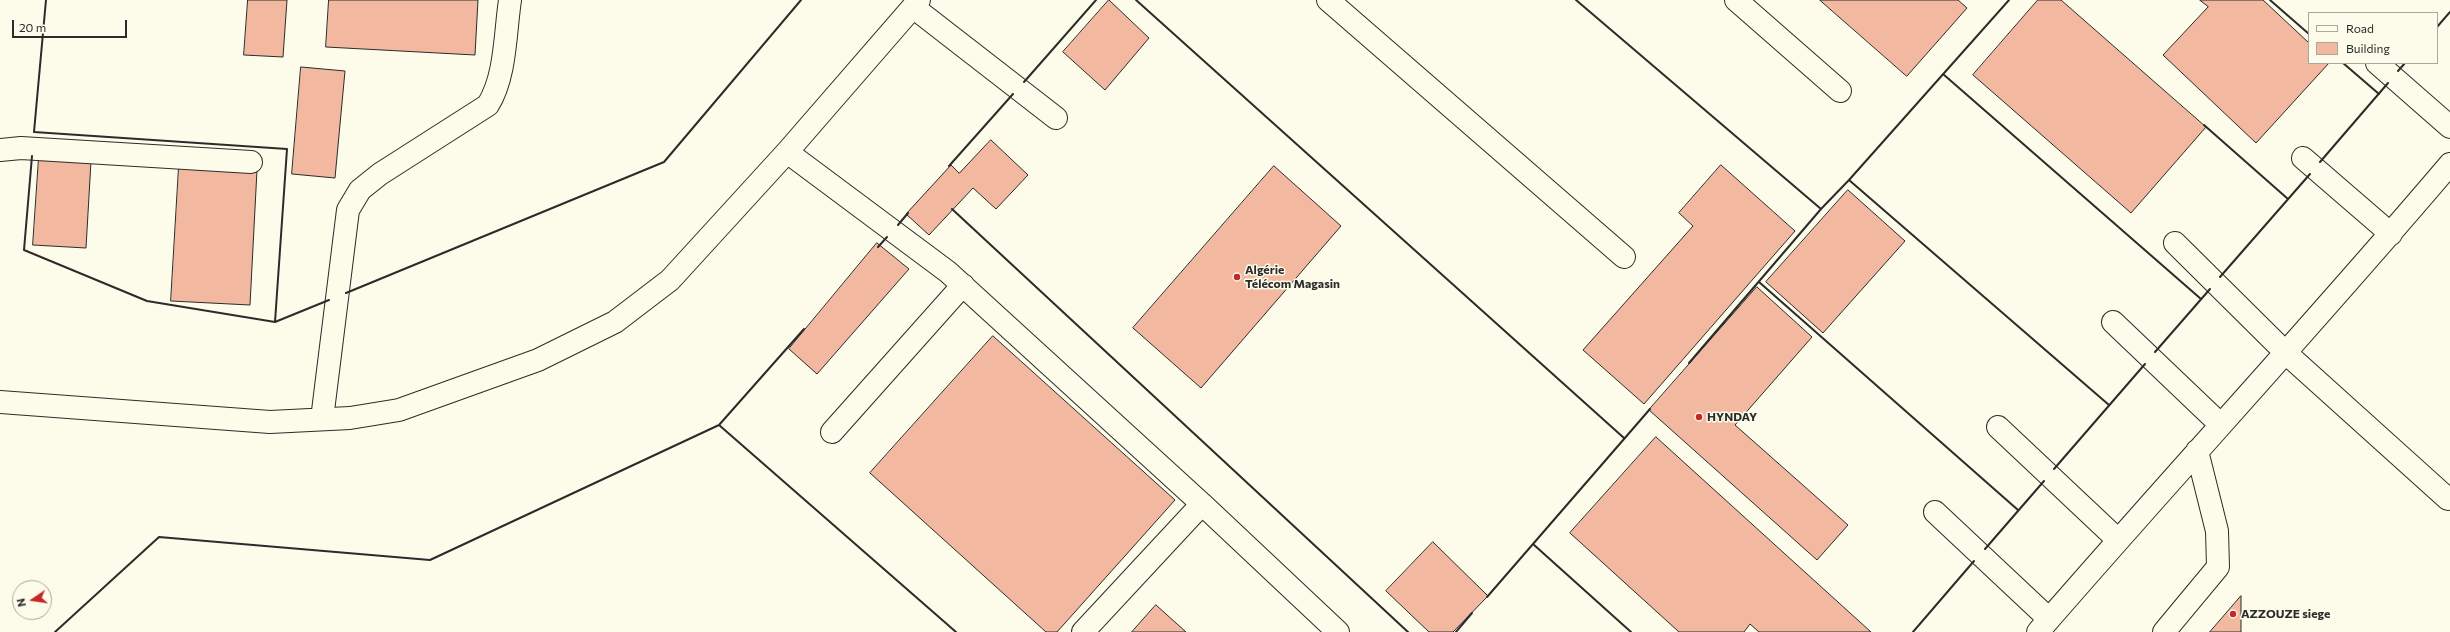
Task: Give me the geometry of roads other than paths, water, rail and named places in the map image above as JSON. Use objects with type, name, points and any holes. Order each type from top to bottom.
[{"type":"street","points":[[322,419],[348,210],[360,190],[380,174],[488,105],[494,95],[499,78],[510,0]]},
{"type":"street","points":[[1328,0],[1624,257]]},
{"type":"street","points":[[1736,0],[1840,91]]},
{"type":"street","points":[[0,402],[270,422],[350,418],[399,410],[538,360],[615,322],[670,280],[787,152],[916,3],[1056,118]]},
{"type":"street","points":[[2378,64],[2450,127]]},
{"type":"street","points":[[0,150],[21,148],[251,162]]},
{"type":"street","points":[[787,152],[948,272],[963,285],[1202,504],[1338,632]]},
{"type":"street","points":[[2302,158],[2391,234]]},
{"type":"street","points":[[1935,512],[2044,626],[2118,540],[2163,492],[2197,451],[2287,354],[2450,164]]},
{"type":"street","points":[[2175,243],[2287,354],[2448,499]]},
{"type":"street","points":[[832,432],[963,285]]},
{"type":"street","points":[[2113,322],[2221,425]]},
{"type":"street","points":[[1998,427],[2118,540]]},
{"type":"street","points":[[2164,632],[2218,567],[2217,531],[2197,451]]},
{"type":"street","points":[[1083,632],[1202,504]]},
{"type":"place","name":"Algérie Télécom Magasin","points":[[1237,277]]},
{"type":"place","name":"HYNDAY","points":[[1699,417]]},
{"type":"place","name":"AZZOUZE siege","points":[[2233,614]]}]
